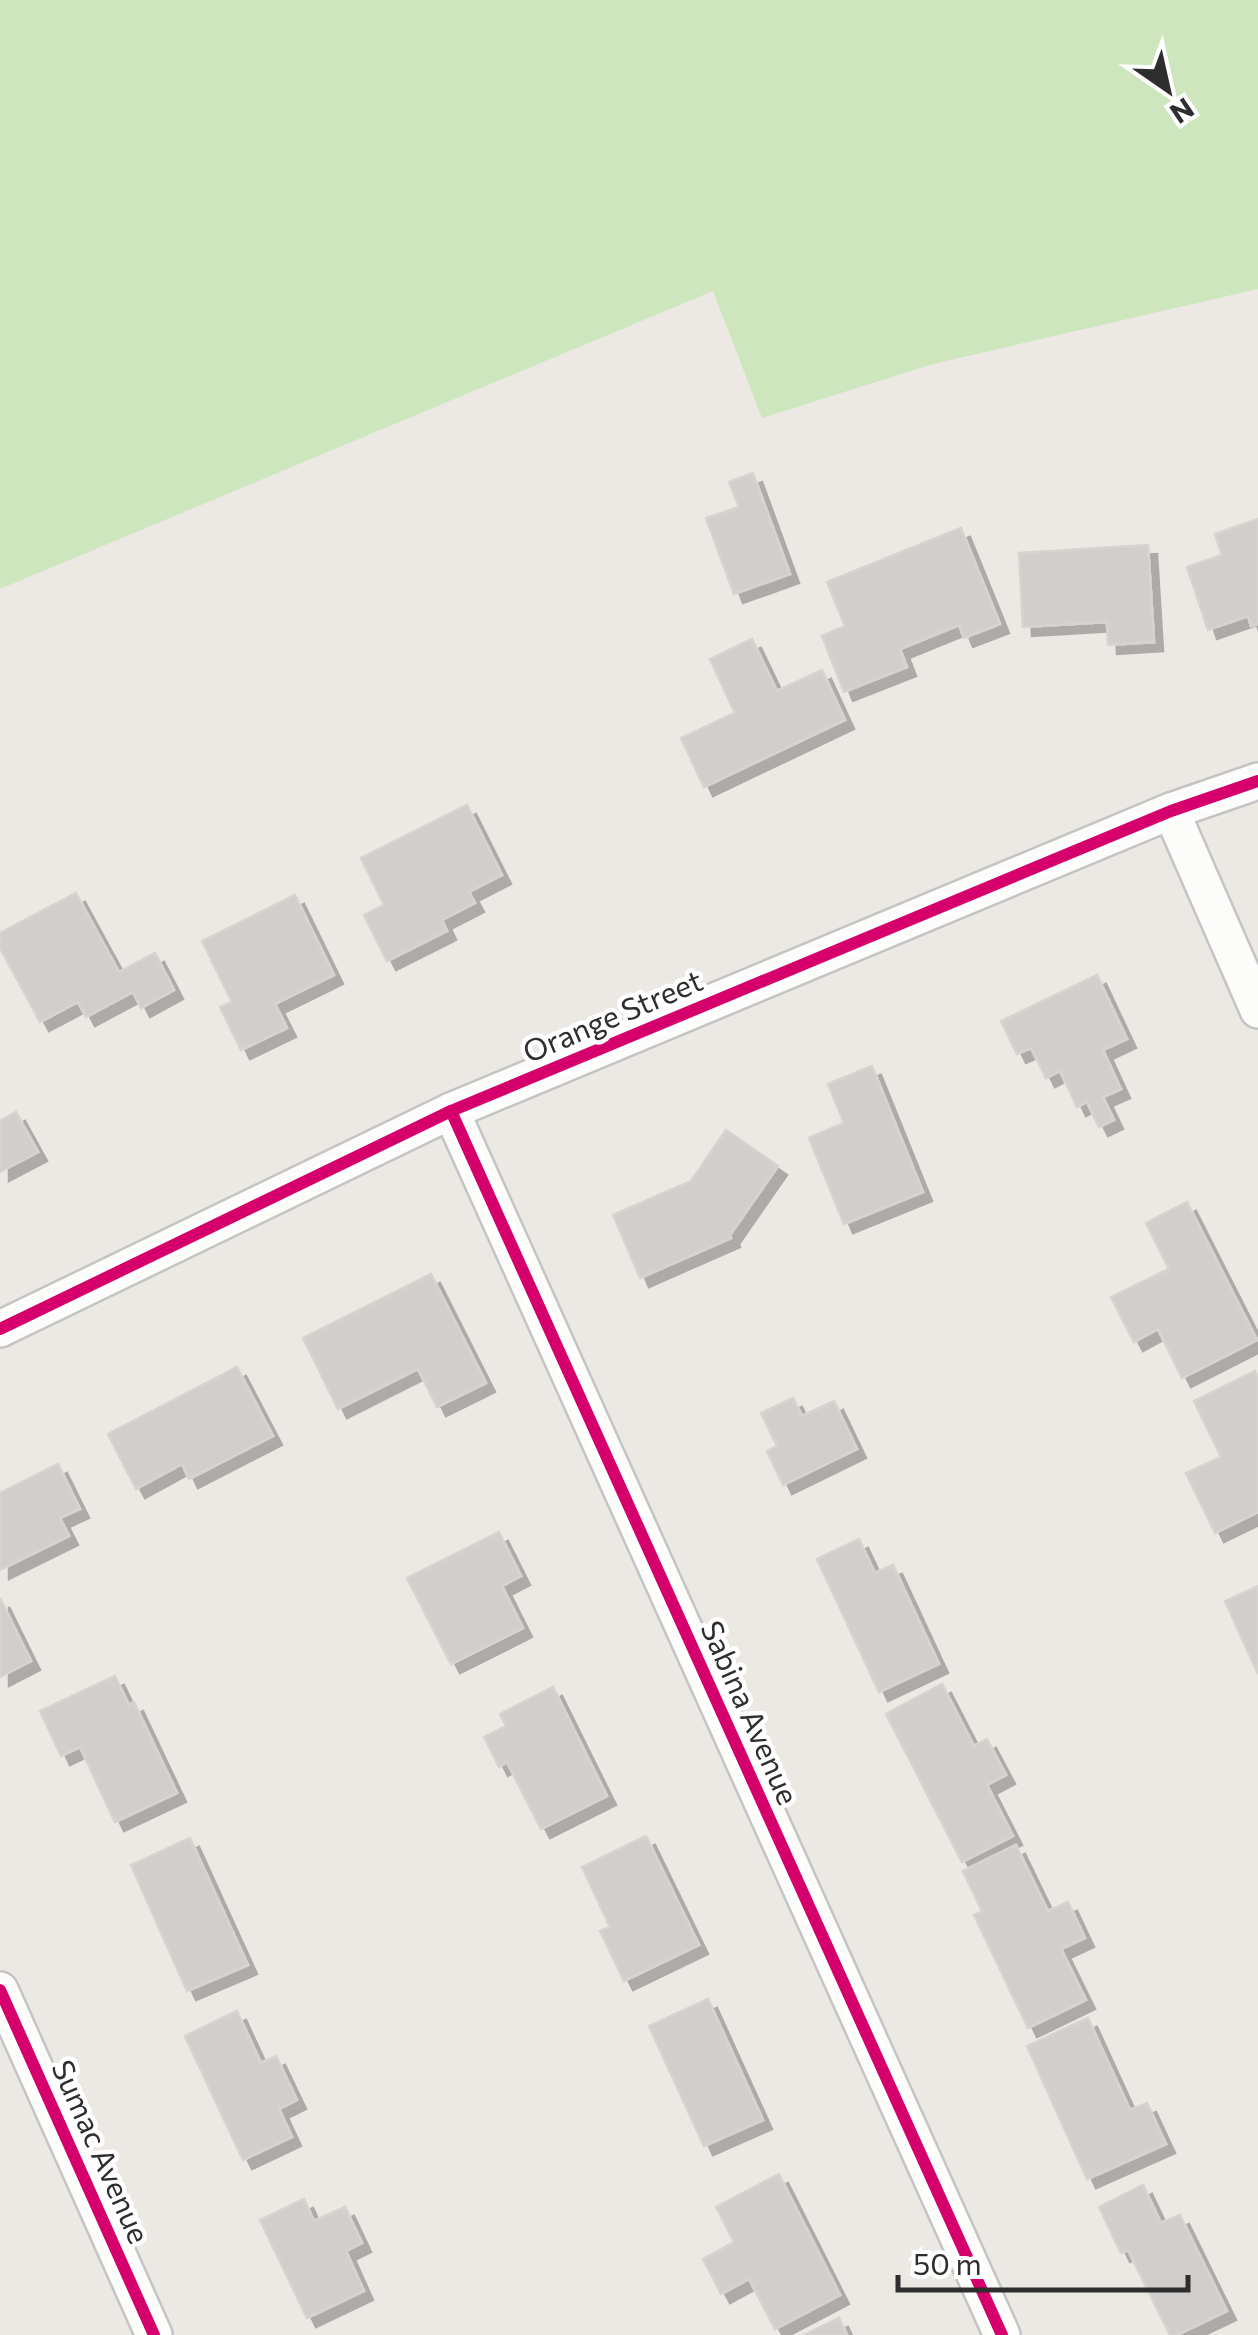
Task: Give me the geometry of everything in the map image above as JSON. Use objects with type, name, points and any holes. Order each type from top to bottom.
[{"type":"street","name":"Orange Street","points":[[0,1330],[451,1111],[1171,811],[1258,780]]},
{"type":"street","points":[[1171,811],[1258,1010]]},
{"type":"street","name":"Sabina Avenue","points":[[451,1111],[1002,2335]]},
{"type":"street","name":"Sumac Avenue","points":[[0,1990],[154,2335]]},
{"type":"green space","points":[[0,0],[1258,0],[1258,289],[933,364],[762,418],[713,291],[0,589]]},
{"type":"building","points":[[753,473],[790,574],[734,594],[706,518],[739,507],[729,482]]},
{"type":"building","points":[[1258,519],[1258,624],[1251,626],[1248,616],[1208,630],[1187,567],[1222,555],[1215,534]]},
{"type":"building","points":[[961,528],[1000,624],[964,638],[959,625],[900,649],[907,667],[844,692],[822,636],[845,626],[827,582]]},
{"type":"building","points":[[1148,545],[1154,642],[1108,645],[1107,622],[1023,627],[1019,553]]},
{"type":"building","points":[[752,639],[777,691],[822,670],[845,720],[704,787],[681,738],[735,713],[710,659]]},
{"type":"building","points":[[467,805],[502,875],[469,892],[475,903],[442,920],[447,931],[387,961],[364,915],[384,905],[361,858]]},
{"type":"building","points":[[76,893],[119,972],[155,953],[174,990],[141,1008],[133,992],[86,1017],[78,1002],[40,1022],[0,948],[0,933]]},
{"type":"building","points":[[295,895],[334,975],[275,1004],[287,1028],[241,1050],[220,1007],[232,1002],[202,941]]},
{"type":"building","points":[[1097,975],[1127,1039],[1103,1050],[1121,1089],[1103,1097],[1114,1120],[1099,1127],[1087,1102],[1077,1107],[1060,1071],[1046,1078],[1031,1048],[1017,1054],[1001,1021]]},
{"type":"building","points":[[872,1066],[923,1192],[844,1224],[809,1138],[844,1123],[828,1084]]},
{"type":"building","points":[[16,1112],[38,1152],[0,1172],[0,1121]]},
{"type":"building","points":[[726,1130],[778,1166],[731,1238],[640,1278],[613,1215],[691,1181]]},
{"type":"building","points":[[1187,1202],[1257,1340],[1182,1378],[1158,1329],[1134,1342],[1111,1297],[1169,1269],[1146,1223]]},
{"type":"building","points":[[431,1274],[486,1383],[437,1407],[418,1369],[338,1409],[303,1338]]},
{"type":"building","points":[[237,1367],[273,1436],[189,1479],[182,1464],[136,1489],[108,1434]]},
{"type":"building","points":[[1255,1371],[1258,1512],[1215,1533],[1186,1473],[1221,1457],[1194,1401]]},
{"type":"building","points":[[793,1398],[802,1416],[834,1401],[857,1449],[783,1485],[767,1451],[777,1446],[761,1413]]},
{"type":"building","points":[[58,1464],[80,1509],[60,1518],[69,1536],[0,1570],[0,1493]]},
{"type":"building","points":[[499,1532],[521,1576],[502,1586],[523,1628],[451,1664],[407,1578]]},
{"type":"building","points":[[859,1539],[875,1573],[893,1565],[939,1664],[879,1692],[817,1559]]},
{"type":"building","points":[[1258,1586],[1258,1674],[1225,1601]]},
{"type":"building","points":[[0,1598],[31,1661],[0,1677]]},
{"type":"building","points":[[115,1676],[129,1705],[134,1702],[177,1793],[115,1822],[80,1747],[61,1756],[40,1711]]},
{"type":"building","points":[[942,1684],[974,1746],[987,1739],[1006,1775],[987,1785],[1013,1836],[962,1862],[886,1714]]},
{"type":"building","points":[[553,1687],[607,1796],[541,1829],[507,1762],[499,1767],[484,1737],[506,1726],[500,1714]]},
{"type":"building","points":[[646,1836],[699,1945],[624,1981],[600,1931],[610,1927],[582,1867]]},
{"type":"building","points":[[190,1838],[248,1965],[187,1991],[131,1865]]},
{"type":"building","points":[[1016,1845],[1048,1911],[1068,1902],[1085,1938],[1061,1949],[1086,2000],[1028,2028],[974,1915],[982,1911],[963,1871]]},
{"type":"building","points":[[708,1999],[763,2120],[704,2146],[649,2026]]},
{"type":"building","points":[[237,2011],[261,2063],[276,2056],[297,2100],[279,2109],[292,2137],[243,2160],[185,2036]]},
{"type":"building","points":[[1088,2018],[1130,2110],[1147,2103],[1166,2144],[1087,2179],[1027,2046]]},
{"type":"building","points":[[779,2174],[840,2295],[775,2329],[749,2279],[721,2294],[703,2259],[734,2242],[716,2207]]},
{"type":"building","points":[[1143,2185],[1161,2223],[1180,2215],[1227,2311],[1177,2335],[1170,2335],[1128,2250],[1121,2253],[1099,2207]]},
{"type":"building","points":[[304,2199],[314,2221],[345,2207],[362,2243],[346,2251],[364,2291],[307,2318],[260,2220]]},
{"type":"building","points":[[839,2318],[847,2335],[804,2335]]},
{"type":"cycle path","points":[[0,1329],[451,1111],[1171,811],[1258,781]]},
{"type":"cycle path","points":[[451,1111],[1002,2335]]},
{"type":"cycle path","points":[[0,1990],[154,2335]]}]
